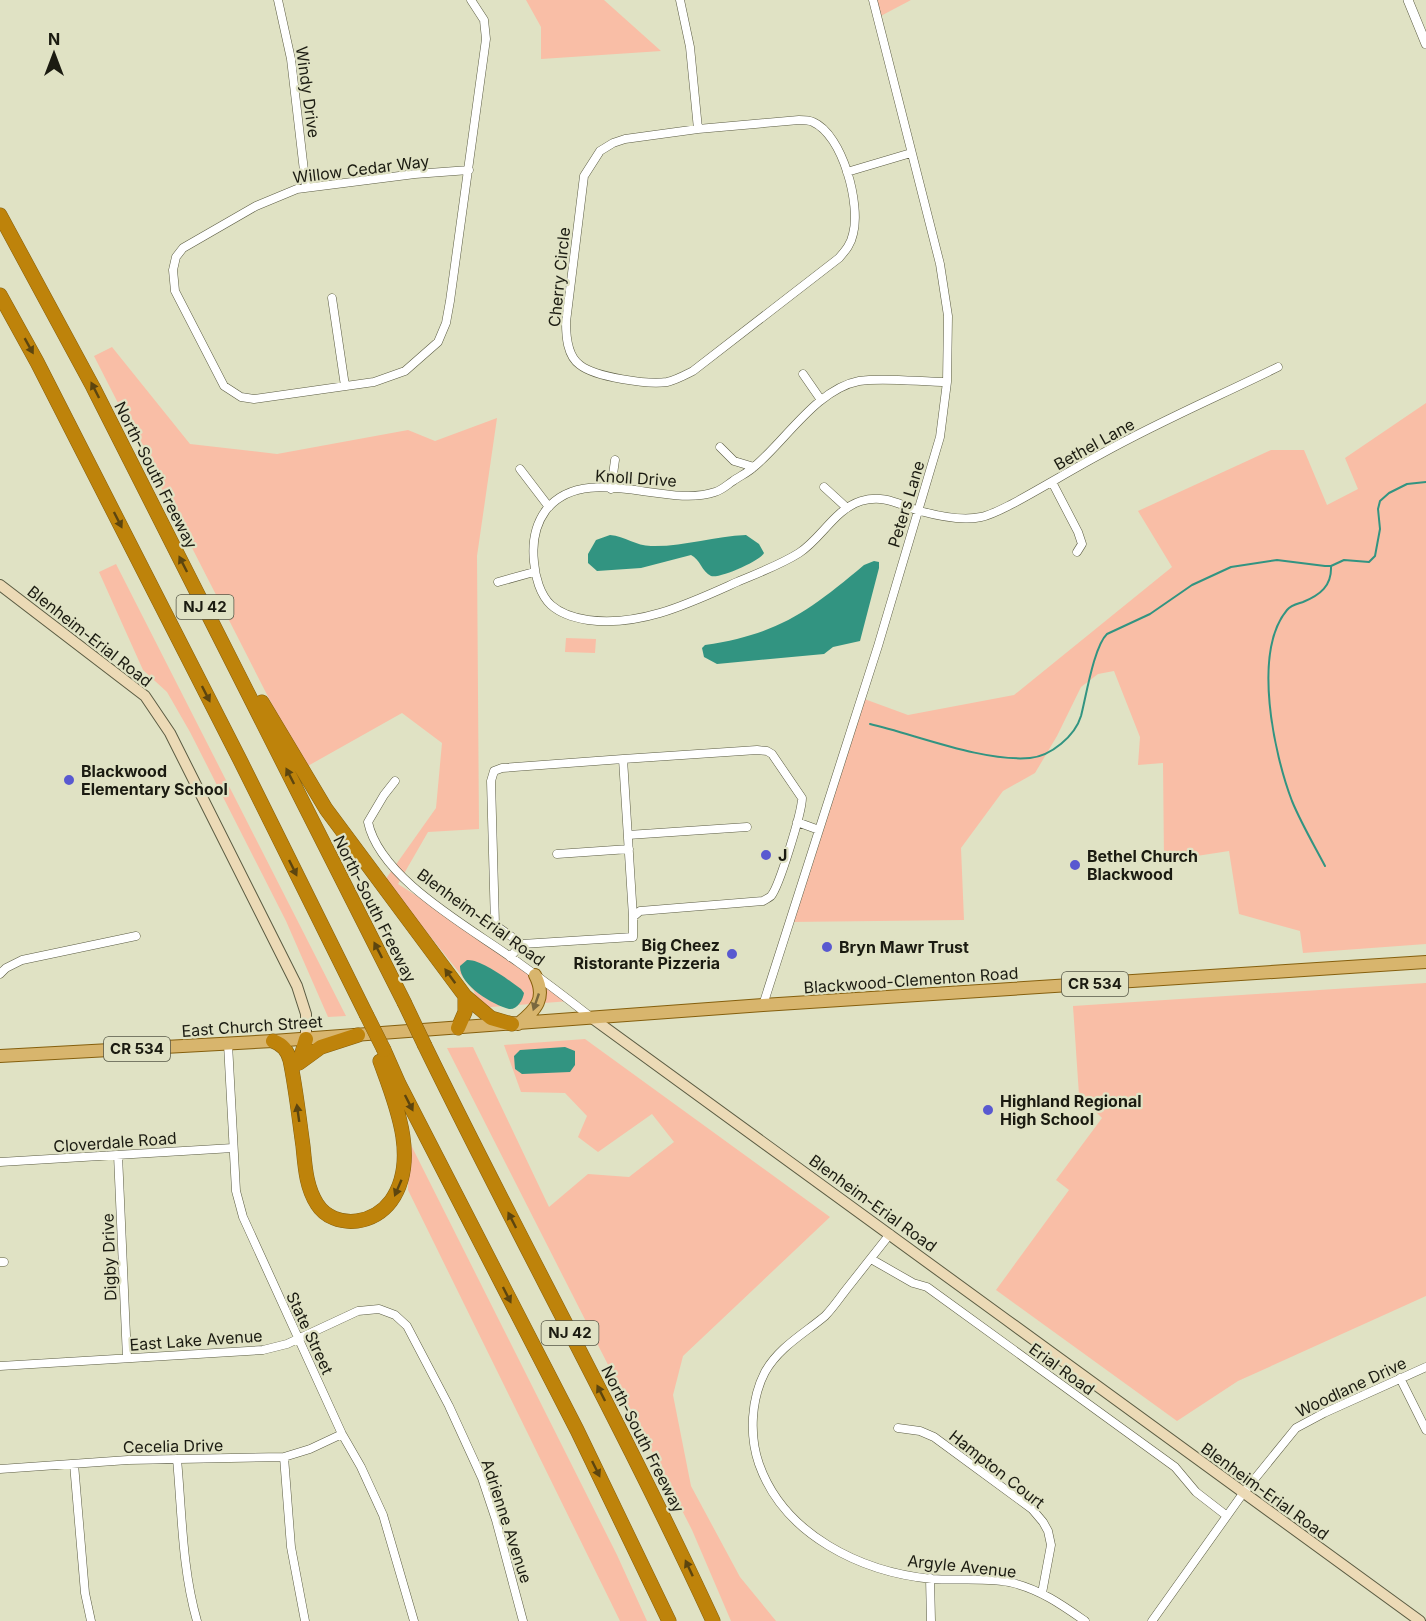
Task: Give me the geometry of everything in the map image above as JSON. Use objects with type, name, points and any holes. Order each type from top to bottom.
[{"type":"highway","name":"North-South Freeway","points":[[0,215],[93,387],[193,584],[404,1002],[488,1175],[672,1532],[713,1621]]},
{"type":"highway","name":"NJ 42","points":[[0,295],[54,394],[357,995],[362,1016],[577,1430],[669,1621]]},
{"type":"highway","points":[[193,584],[303,774],[326,809],[465,996],[490,1018],[515,1024]]},
{"type":"highway","points":[[458,1028],[465,1012],[465,996]]},
{"type":"highway","points":[[299,1063],[321,1047],[358,1035]]},
{"type":"highway","points":[[294,1082],[306,1039]]},
{"type":"highway","points":[[273,1041],[287,1052],[294,1082],[310,1192],[317,1204],[331,1216],[342,1221],[364,1220],[377,1215],[395,1195],[404,1167],[399,1117],[380,1050]]},
{"type":"main road","name":"Blenheim-Erial Road","points":[[0,585],[136,688],[153,706],[170,733],[297,986],[306,1014],[306,1039]]},
{"type":"main road","name":"Blackwood-Clementon Road","points":[[399,1032],[763,1005],[1426,962]]},
{"type":"main road","points":[[515,1024],[533,1011],[538,1002],[540,987],[535,975]]},
{"type":"main road","name":"Blenheim-Erial Road","points":[[592,1018],[1420,1621]]},
{"type":"main road","name":"East Church Street","points":[[0,1056],[399,1032]]},
{"type":"street","name":"Windy Drive","points":[[278,0],[291,59],[306,188]]},
{"type":"street","name":"Willow Cedar Way","points":[[469,170],[415,174],[306,188],[279,195],[183,248],[173,270],[175,291],[224,386],[241,397],[254,399],[374,382],[405,371],[438,342],[448,312],[469,170],[486,39],[484,20],[471,0]]},
{"type":"street","points":[[680,0],[690,47],[698,129]]},
{"type":"street","name":"Peters Lane","points":[[763,1005],[940,437],[947,382],[948,316],[940,264],[873,0]]},
{"type":"street","points":[[1408,0],[1426,44]]},
{"type":"street","name":"Cherry Circle","points":[[799,120],[813,122],[828,134],[835,143],[847,172],[855,208],[854,234],[850,245],[839,258],[693,371],[668,382],[647,382],[610,377],[578,364],[570,352],[566,335],[584,176],[600,151],[625,139],[698,129],[799,120]]},
{"type":"street","points":[[847,172],[911,153]]},
{"type":"street","points":[[332,298],[345,386]]},
{"type":"street","name":"Bethel Lane","points":[[918,511],[960,517],[983,517],[1052,483],[1108,450],[1278,367]]},
{"type":"street","points":[[803,374],[821,400]]},
{"type":"street","name":"Knoll Drive","points":[[918,511],[899,502],[885,500],[859,502],[847,508],[794,556],[700,599],[651,617],[614,622],[570,616],[550,604],[541,592],[534,572],[535,536],[540,520],[549,507],[562,495],[578,489],[611,489],[686,495],[703,495],[717,491],[754,467],[821,400],[831,393],[858,381],[947,382]]},
{"type":"street","points":[[720,447],[734,461],[754,467]]},
{"type":"street","points":[[611,489],[615,460]]},
{"type":"street","points":[[520,469],[549,507]]},
{"type":"street","points":[[1052,483],[1078,532],[1082,544],[1077,552]]},
{"type":"street","points":[[824,487],[847,508]]},
{"type":"street","points":[[498,582],[534,572]]},
{"type":"street","points":[[485,939],[495,925],[490,781],[494,771],[502,768],[757,750],[772,754],[802,798],[802,807],[776,886],[770,897],[762,901],[640,911],[633,916]]},
{"type":"street","points":[[495,925],[522,944],[633,937],[623,759]]},
{"type":"street","name":"Blenheim-Erial Road","points":[[395,782],[369,817],[370,832],[378,848],[402,878],[592,1018]]},
{"type":"street","points":[[797,822],[819,831]]},
{"type":"street","points":[[628,835],[747,827]]},
{"type":"street","points":[[557,854],[629,849]]},
{"type":"street","points":[[0,974],[6,968],[22,960],[136,936]]},
{"type":"street","points":[[510,957],[522,944]]},
{"type":"street","name":"State Street","points":[[228,1044],[236,1191],[243,1217],[342,1434],[362,1467],[382,1515],[414,1621]]},
{"type":"street","name":"Cloverdale Road","points":[[0,1162],[233,1148]]},
{"type":"street","name":"Digby Drive","points":[[118,1155],[127,1358]]},
{"type":"street","name":"Argyle Avenue","points":[[890,1234],[826,1315],[802,1333],[777,1356],[767,1369],[758,1387],[753,1429],[755,1453],[765,1480],[786,1512],[810,1534],[836,1551],[880,1570],[930,1578],[1011,1582],[1054,1598],[1085,1621]]},
{"type":"street","name":"Erial Road","points":[[871,1259],[913,1283],[927,1287],[1175,1467],[1196,1492],[1227,1516]]},
{"type":"street","name":"East Lake Avenue","points":[[0,1366],[263,1350],[287,1344],[358,1311],[379,1309],[395,1315],[407,1326],[428,1366]]},
{"type":"street","name":"Adrienne Avenue","points":[[428,1366],[482,1478],[496,1520],[523,1621]]},
{"type":"street","name":"Woodlane Drive","points":[[1152,1621],[1227,1516],[1296,1428],[1426,1366]]},
{"type":"street","points":[[1400,1378],[1426,1430]]},
{"type":"street","name":"Hampton Court","points":[[898,1428],[920,1431],[934,1437],[1032,1509],[1048,1531],[1052,1545],[1042,1593]]},
{"type":"street","name":"Cecelia Drive","points":[[0,1469],[128,1460],[284,1457],[310,1449],[342,1434]]},
{"type":"street","points":[[284,1457],[291,1547],[305,1621]]},
{"type":"street","points":[[177,1460],[185,1562],[191,1601],[197,1621]]},
{"type":"street","points":[[74,1464],[86,1593],[91,1621]]},
{"type":"street","points":[[930,1578],[931,1621]]},
{"type":"shaded area","points":[[526,0],[604,0],[661,51],[541,59],[541,27]]},
{"type":"shaded area","points":[[871,0],[911,0],[875,19]]},
{"type":"shaded area","points":[[112,347],[190,444],[277,454],[408,430],[435,441],[497,418],[477,556],[479,829],[428,832],[398,884],[469,929],[570,1001],[478,1008],[474,991],[385,880],[436,808],[442,743],[402,713],[306,767],[306,771],[94,356]]},
{"type":"shaded area","points":[[1426,403],[1426,944],[1303,953],[1300,931],[1239,914],[1229,851],[1164,861],[1163,763],[1138,765],[1140,737],[1114,671],[1098,674],[1081,687],[1057,736],[1035,773],[1003,791],[961,848],[964,920],[789,922],[859,697],[908,715],[1014,695],[1172,567],[1138,511],[1271,450],[1304,450],[1327,505],[1358,489],[1345,458]]},
{"type":"shaded area","points":[[116,564],[346,1016],[328,1017],[286,921],[190,732],[167,692],[143,670],[99,572]]},
{"type":"shaded area","points":[[566,638],[596,639],[595,653],[565,652]]},
{"type":"shaded area","points":[[1426,983],[1426,1296],[1238,1381],[1177,1421],[996,1290],[1069,1190],[1056,1180],[1102,1118],[1079,1095],[1073,1006]]},
{"type":"shaded area","points":[[585,1039],[830,1217],[683,1356],[673,1395],[691,1486],[740,1577],[776,1621],[731,1621],[692,1530],[447,1048],[473,1047],[549,1207],[588,1174],[629,1177],[674,1142],[652,1114],[598,1152],[578,1137],[587,1116],[565,1093],[521,1092],[504,1045]]},
{"type":"shaded area","points":[[409,1141],[617,1555],[647,1621],[620,1621],[408,1190]]},
{"type":"water","points":[[610,535],[651,546],[746,535],[759,544],[764,553],[748,565],[715,576],[708,574],[697,559],[691,555],[641,568],[597,571],[588,563],[588,554],[596,540]]},
{"type":"water","points":[[874,561],[879,562],[879,568],[860,641],[833,647],[824,654],[717,664],[704,657],[702,648],[705,645],[753,634],[792,618],[809,608],[864,565]]},
{"type":"water","points":[[467,960],[487,966],[521,989],[524,993],[519,1004],[509,1009],[478,993],[461,973],[460,966]]},
{"type":"water","points":[[565,1047],[575,1051],[575,1065],[570,1072],[522,1074],[515,1069],[514,1056],[520,1050]]},
{"type":"waterway","points":[[870,724],[950,747],[992,756],[1030,758],[1046,753],[1068,738],[1078,723],[1094,660],[1107,634],[1150,614],[1192,585],[1231,567],[1277,560],[1325,566],[1331,566],[1344,560],[1369,562],[1375,556],[1380,529],[1378,509],[1380,501],[1389,493],[1407,484],[1426,482]]},
{"type":"waterway","points":[[1325,866],[1299,817],[1285,781],[1273,731],[1268,676],[1270,651],[1276,628],[1289,608],[1315,596],[1324,589],[1331,573],[1331,566]]},
{"type":"place","name":"Blackwood Elementary School","points":[[69,780]]},
{"type":"place","name":"J","points":[[766,855]]},
{"type":"place","name":"Bethel Church Blackwood","points":[[1075,865]]},
{"type":"place","name":"Bryn Mawr Trust","points":[[827,947]]},
{"type":"place","name":"Big Cheez Ristorante Pizzeria","points":[[732,954]]},
{"type":"place","name":"Highland Regional High School","points":[[988,1110]]}]
